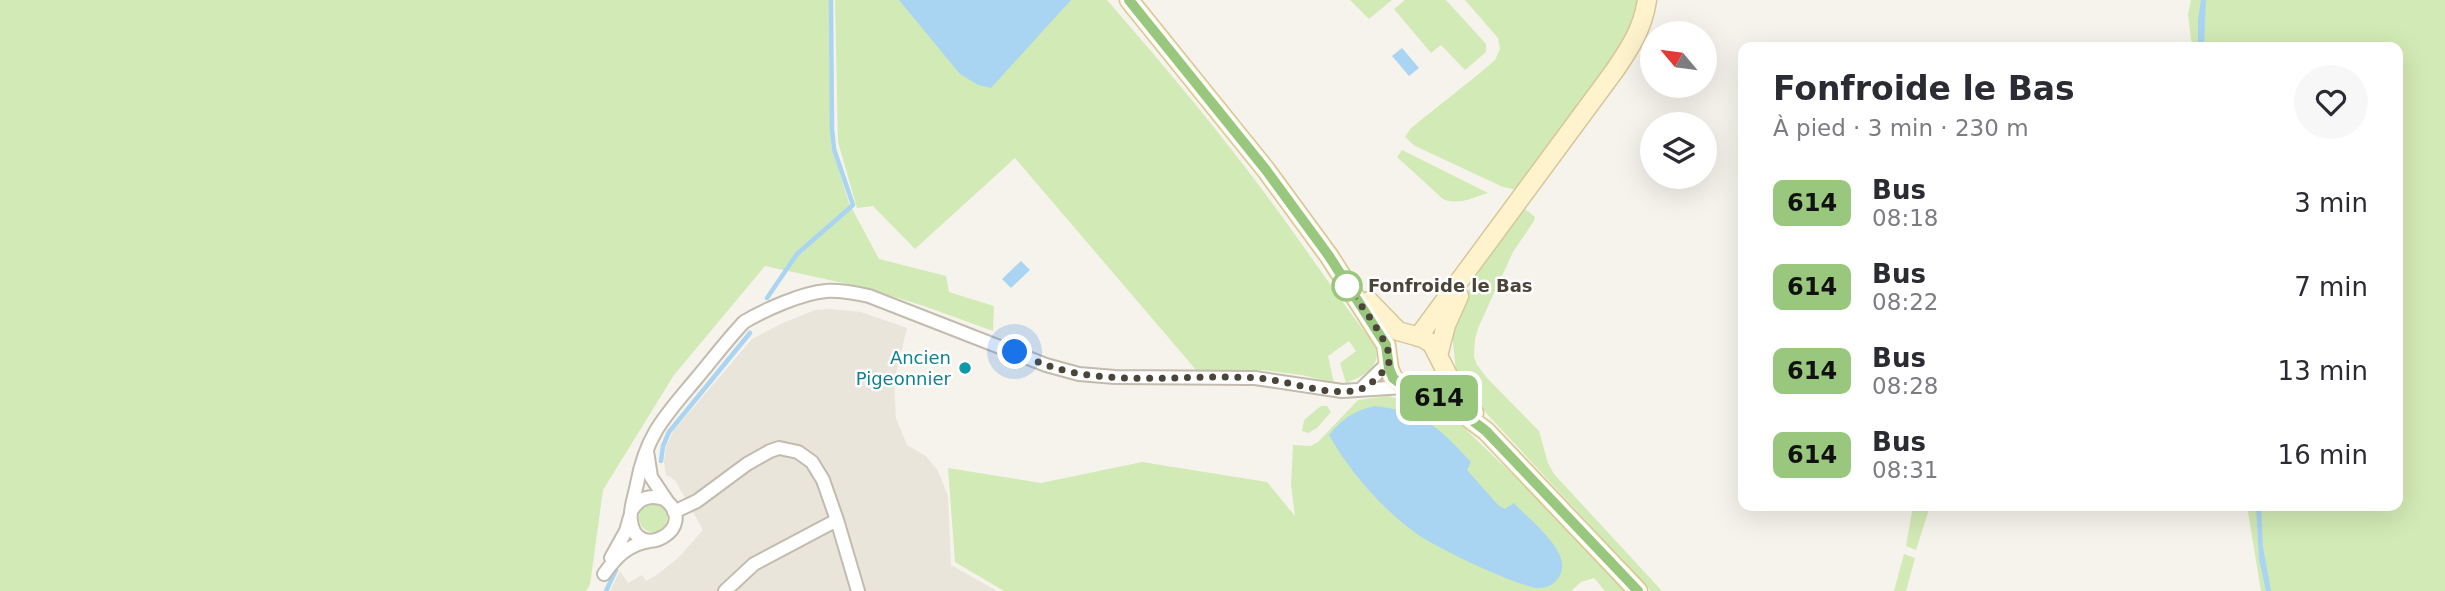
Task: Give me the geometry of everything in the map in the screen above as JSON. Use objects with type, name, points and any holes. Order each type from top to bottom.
[{"type":"street","points":[[1129,0],[1266,170],[1329,256],[1386,345],[1393,378],[1408,388],[1447,401],[1486,431]]},
{"type":"street","points":[[1361,390],[1389,360],[1397,343],[1415,337],[1488,244],[1635,40],[1643,21],[1647,0]]},
{"type":"street","points":[[648,446],[651,477],[671,507],[675,521],[672,530],[656,541],[627,549],[604,574],[626,531],[639,469],[648,446],[667,411],[744,322],[814,293],[827,291],[869,296],[1046,365],[1079,374],[1115,377],[1255,378],[1342,391],[1421,388],[1430,384],[1440,371],[1443,332],[1455,303],[1488,244]]},
{"type":"street","points":[[1329,256],[1398,331],[1428,340],[1440,356],[1457,391],[1486,431],[1638,591]]},
{"type":"street","points":[[671,507],[708,494],[747,464],[779,448],[798,452],[813,462],[822,480],[858,591]]},
{"type":"street","points":[[656,541],[638,536],[631,524],[631,514],[641,500],[647,497],[656,496],[671,507]]},
{"type":"street","points":[[724,591],[754,564],[837,520]]},
{"type":"shaded area","points":[[815,310],[861,312],[907,328],[894,381],[896,418],[907,445],[926,456],[938,471],[948,496],[951,565],[997,591],[610,591],[620,571],[628,583],[642,575],[646,581],[658,574],[678,558],[703,530],[675,480],[666,475],[666,446],[674,430],[752,339]]},
{"type":"green space","points":[[0,0],[829,0],[831,145],[849,203],[879,259],[946,276],[949,292],[994,306],[993,331],[866,288],[765,266],[674,375],[603,490],[590,585],[586,591],[0,591]]},
{"type":"green space","points":[[835,0],[1107,0],[1195,104],[1278,211],[1375,345],[1377,353],[1374,365],[1365,374],[1346,383],[1340,363],[1356,351],[1349,341],[1328,356],[1334,383],[1302,375],[1263,370],[1197,371],[1015,158],[915,249],[873,206],[857,208],[838,142]]},
{"type":"green space","points":[[1350,0],[1392,0],[1369,19]]},
{"type":"green space","points":[[1405,0],[1446,0],[1486,44],[1486,52],[1465,70],[1441,45],[1431,53],[1394,9]]},
{"type":"green space","points":[[1465,0],[1644,0],[1641,17],[1523,191],[1503,187],[1415,146],[1405,137],[1411,128],[1495,60],[1500,49],[1498,38]]},
{"type":"green space","points":[[2191,0],[2445,0],[2445,591],[2261,591],[2248,511],[2403,511],[2403,42],[2191,42],[2188,14]]},
{"type":"green space","points":[[1402,150],[1488,193],[1460,201],[1443,199],[1397,157]]},
{"type":"green space","points":[[1525,209],[1535,217],[1534,221],[1513,252],[1478,328],[1474,357],[1487,378],[1539,431],[1554,474],[1662,591],[1651,591],[1487,414],[1459,379],[1456,371],[1452,333],[1458,309],[1482,266],[1520,211]]},
{"type":"green space","points":[[1388,396],[1420,402],[1446,411],[1540,500],[1625,591],[1605,591],[1594,578],[1581,582],[1571,591],[1004,591],[955,562],[948,468],[1041,483],[1142,462],[1267,482],[1295,516],[1291,485],[1293,445],[1311,446],[1318,442],[1358,400]]},
{"type":"green space","points":[[1321,406],[1327,406],[1331,412],[1317,428],[1308,433],[1302,431],[1304,420]]},
{"type":"green space","points":[[653,504],[663,508],[667,518],[663,528],[653,532],[643,528],[639,518],[643,508]]},
{"type":"green space","points":[[1912,511],[1928,511],[1916,550],[1906,546]]},
{"type":"green space","points":[[1904,554],[1915,558],[1906,591],[1894,591]]},
{"type":"water","points":[[899,0],[1071,0],[991,88],[978,85],[960,74]]},
{"type":"water","points":[[2201,0],[2206,0],[2204,42],[2198,42]]},
{"type":"water","points":[[1402,48],[1419,68],[1409,76],[1392,56]]},
{"type":"water","points":[[1021,261],[1030,270],[1011,288],[1002,279]]},
{"type":"water","points":[[1375,406],[1419,417],[1449,439],[1471,462],[1467,470],[1499,506],[1505,509],[1514,503],[1553,544],[1562,563],[1556,581],[1538,588],[1495,574],[1427,540],[1391,513],[1357,476],[1329,435],[1349,416]]},
{"type":"water","points":[[2256,511],[2261,511],[2263,547],[2271,591],[2266,591],[2259,559]]},
{"type":"waterway","points":[[767,298],[797,254],[853,205],[834,149],[831,0]]},
{"type":"waterway","points":[[661,461],[669,432],[750,333]]},
{"type":"waterway","points":[[606,591],[616,570]]},
{"type":"bus line","name":"614","points":[[1129,0],[1266,170],[1329,256],[1386,345],[1393,378],[1405,387],[1447,401],[1486,431],[1638,591]]},
{"type":"place","name":"Fonfroide le Bas","points":[[1347,286]]},
{"type":"place","name":"Ancien Pigeonnier","points":[[965,368]]},
{"type":"route","points":[[1015,352],[1063,371],[1095,376],[1255,378],[1314,388],[1361,390],[1378,375],[1389,358],[1378,330],[1346,283],[1347,286]]}]
